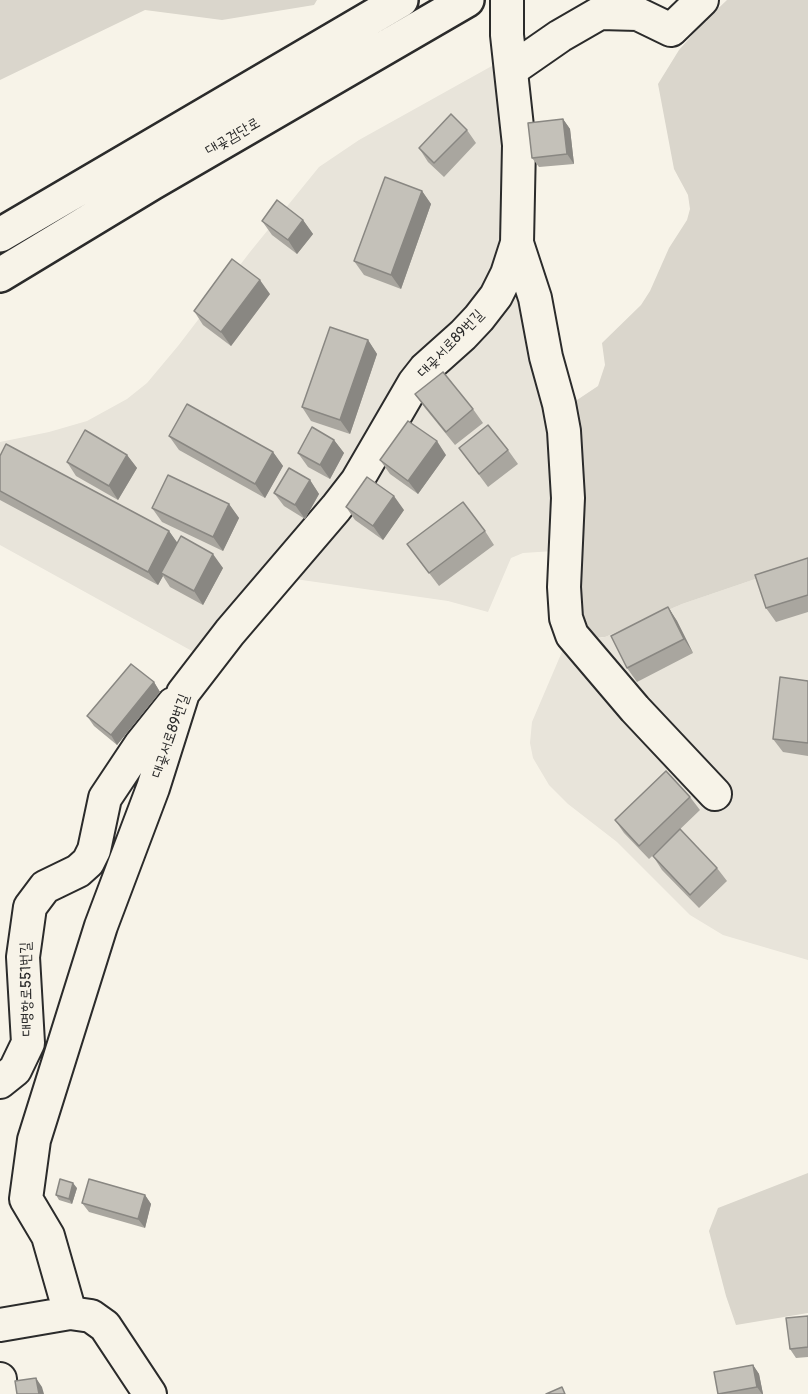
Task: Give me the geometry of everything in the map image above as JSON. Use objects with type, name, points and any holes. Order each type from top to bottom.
[{"type":"main road","points":[[0,235],[401,0]]},
{"type":"main road","name":"대곶검단로","points":[[0,275],[142,189],[467,0]]},
{"type":"street","name":"대곶서로89번길","points":[[70,1313],[48,1236],[26,1199],[34,1140],[101,926],[153,788],[183,693],[230,632],[357,481],[401,404],[425,369],[464,335],[496,296],[507,274],[517,243],[519,145],[507,34],[507,0]]},
{"type":"street","points":[[511,70],[560,36],[600,13],[638,14],[671,30],[702,0]]},
{"type":"street","name":"대곶서로89번길","points":[[517,243],[535,298],[546,357],[564,431],[567,498],[564,587],[566,618],[569,627],[583,649],[715,794]]},
{"type":"street","name":"대명항로551번길","points":[[0,1082],[15,1070],[28,1043],[24,957],[30,907],[45,887],[78,871],[87,862],[93,850],[105,798],[141,744],[183,693]]},
{"type":"street","points":[[0,1325],[70,1313],[91,1316],[105,1326],[150,1394]]},
{"type":"street","points":[[0,1380],[1,1394]]},
{"type":"shaded area","points":[[0,0],[317,0],[314,5],[222,20],[145,10],[0,80]]},
{"type":"shaded area","points":[[727,0],[808,0],[808,561],[682,604],[605,637],[596,638],[586,632],[577,616],[573,409],[577,400],[598,386],[605,365],[602,343],[641,305],[650,291],[669,248],[687,220],[690,209],[688,195],[674,169],[658,84],[679,50]]},
{"type":"shaded area","points":[[499,62],[510,205],[497,267],[477,301],[366,453],[201,656],[0,545],[0,442],[87,421],[127,399],[147,383],[178,346],[319,167],[359,140]]},
{"type":"shaded area","points":[[519,289],[555,429],[554,551],[523,553],[511,558],[488,612],[448,601],[295,579],[421,387],[514,291]]},
{"type":"shaded area","points":[[808,561],[808,960],[723,935],[690,915],[617,842],[568,804],[549,785],[533,758],[530,743],[532,722],[564,647],[605,637],[682,604]]},
{"type":"shaded area","points":[[808,1173],[808,1313],[736,1325],[709,1231],[718,1208]]},
{"type":"building","points":[[451,114],[467,130],[434,163],[419,148]]},
{"type":"building","points":[[563,119],[567,154],[532,158],[528,123]]},
{"type":"building","points":[[385,177],[422,191],[391,275],[354,261]]},
{"type":"building","points":[[277,200],[303,220],[288,240],[262,221]]},
{"type":"building","points":[[232,259],[260,280],[221,332],[194,311]]},
{"type":"building","points":[[330,327],[368,340],[340,420],[302,407]]},
{"type":"building","points":[[443,372],[473,409],[446,432],[415,394]]},
{"type":"building","points":[[187,404],[273,452],[255,484],[169,436]]},
{"type":"building","points":[[408,421],[437,441],[408,481],[380,460]]},
{"type":"building","points":[[488,425],[508,450],[479,474],[459,448]]},
{"type":"building","points":[[312,427],[334,440],[320,465],[298,453]]},
{"type":"building","points":[[85,430],[127,455],[109,486],[67,462]]},
{"type":"building","points":[[6,444],[169,531],[148,572],[0,491],[0,456]]},
{"type":"building","points":[[289,468],[310,480],[295,505],[274,493]]},
{"type":"building","points":[[168,475],[229,504],[213,537],[152,508]]},
{"type":"building","points":[[367,477],[394,496],[373,526],[346,507]]},
{"type":"building","points":[[463,502],[485,531],[429,573],[407,544]]},
{"type":"building","points":[[181,536],[213,554],[194,591],[161,573]]},
{"type":"building","points":[[808,558],[808,595],[766,608],[755,575]]},
{"type":"building","points":[[668,607],[684,639],[627,668],[611,636]]},
{"type":"building","points":[[131,664],[154,682],[111,735],[87,716]]},
{"type":"building","points":[[780,677],[808,681],[808,743],[773,739]]},
{"type":"building","points":[[666,771],[690,797],[639,846],[615,820]]},
{"type":"building","points":[[680,829],[717,868],[690,895],[653,856]]},
{"type":"building","points":[[60,1179],[73,1183],[69,1199],[56,1195]]},
{"type":"building","points":[[89,1179],[145,1195],[138,1219],[82,1203]]},
{"type":"building","points":[[808,1316],[808,1347],[790,1349],[786,1318]]},
{"type":"building","points":[[753,1365],[757,1387],[718,1394],[714,1372]]},
{"type":"building","points":[[36,1378],[39,1394],[17,1394],[15,1381]]},
{"type":"building","points":[[562,1387],[565,1394],[546,1394]]}]
